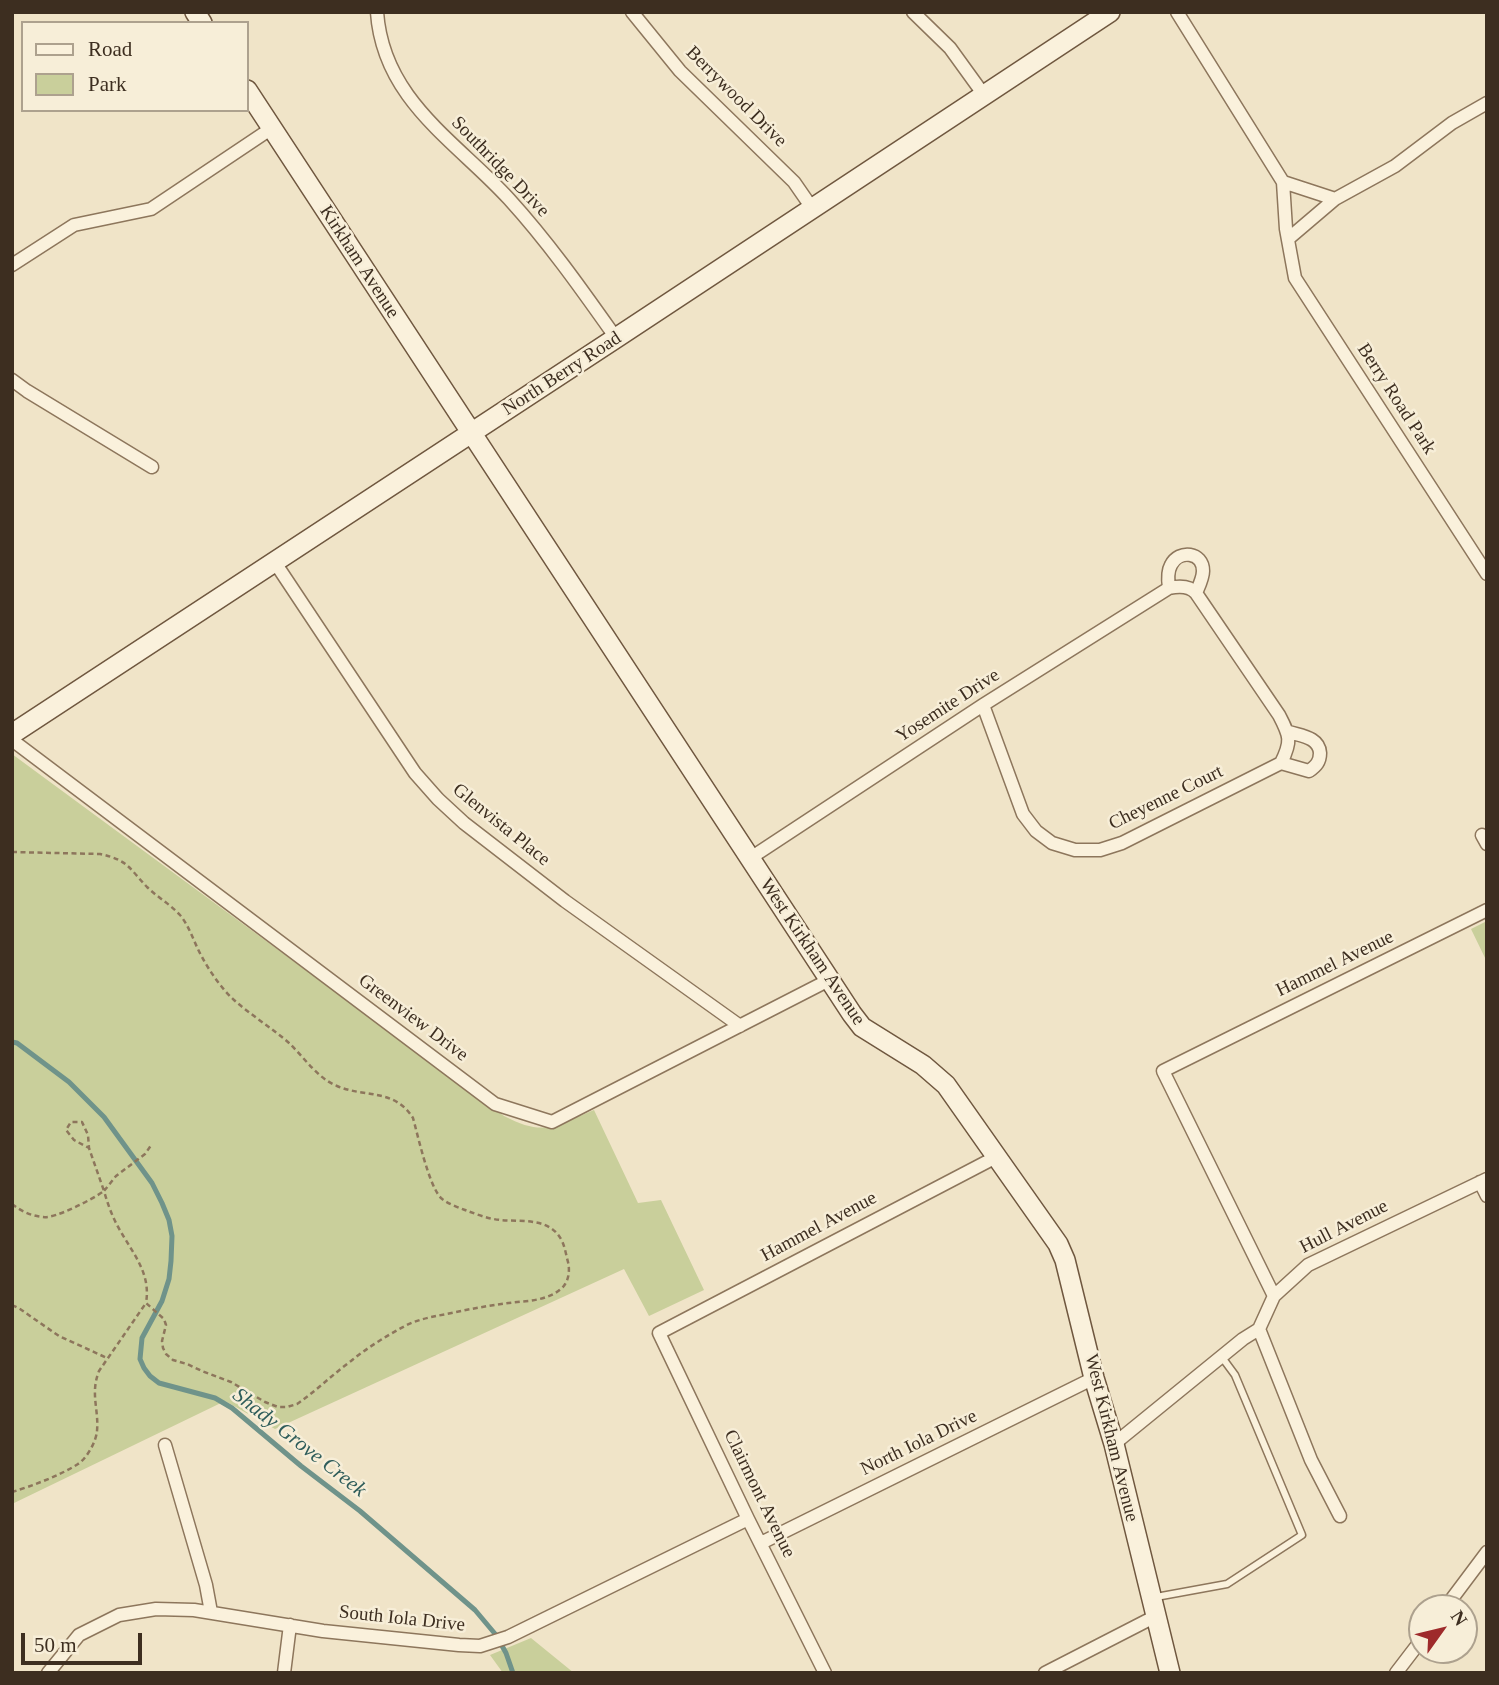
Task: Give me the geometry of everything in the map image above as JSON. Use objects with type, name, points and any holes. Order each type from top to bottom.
[{"type":"street","name":"Southridge Drive","points":[[377,12],[384,51],[404,91],[441,135],[508,197],[561,259],[616,338]]},
{"type":"street","name":"Berrywood Drive","points":[[632,12],[680,71],[794,182],[812,208]]},
{"type":"street","points":[[913,12],[950,48],[984,95]]},
{"type":"street","name":"North Berry Road","points":[[12,734],[1110,12]]},
{"type":"street","name":"Berry Road Park","points":[[1177,12],[1283,181],[1288,239],[1296,278],[1487,574]]},
{"type":"street","name":"Kirkham Avenue","points":[[248,92],[471,434]]},
{"type":"street","points":[[1288,239],[1335,200],[1395,166],[1452,123],[1487,103]]},
{"type":"street","points":[[12,265],[74,225],[152,209],[272,128]]},
{"type":"street","points":[[1283,181],[1335,200]]},
{"type":"street","points":[[12,380],[152,467]]},
{"type":"street","name":"West Kirkham Avenue","points":[[471,434],[828,980],[862,1027],[923,1065],[946,1084],[1058,1244],[1065,1260],[1094,1378],[1114,1444],[1170,1673]]},
{"type":"street","points":[[1196,593],[1203,575],[1200,558],[1192,554],[1182,554],[1171,564],[1168,575],[1174,587],[1194,590],[1196,593],[1279,715],[1289,732],[1288,749],[1281,762],[1309,771],[1317,765],[1319,746],[1314,740],[1289,732]]},
{"type":"street","name":"Glenvista Place","points":[[274,561],[415,773],[438,799],[464,823],[565,901],[740,1026]]},
{"type":"street","name":"Yosemite Drive","points":[[749,859],[983,705],[1174,587]]},
{"type":"street","name":"Cheyenne Court","points":[[983,705],[1023,814],[1036,831],[1052,843],[1075,850],[1100,850],[1122,843],[1281,762]]},
{"type":"street","name":"Greenview Drive","points":[[12,740],[495,1104],[552,1122],[828,980]]},
{"type":"street","name":"Hammel Avenue","points":[[1275,1296],[1163,1071],[1487,911]]},
{"type":"street","name":"Hammel Avenue","points":[[659,1333],[998,1156]]},
{"type":"street","points":[[1483,1181],[1487,1196]]},
{"type":"street","name":"Hull Avenue","points":[[1114,1444],[1243,1339],[1259,1329],[1275,1296],[1308,1265],[1483,1181]]},
{"type":"street","points":[[1259,1329],[1311,1460],[1340,1516]]},
{"type":"street","name":"Clairmont Avenue","points":[[659,1333],[825,1673]]},
{"type":"street","name":"North Iola Drive","points":[[761,1543],[1094,1378]]},
{"type":"street","points":[[165,1445],[206,1585],[211,1612]]},
{"type":"street","name":"South Iola Drive","points":[[48,1673],[79,1634],[119,1615],[156,1609],[194,1610],[323,1631],[480,1646],[508,1637],[748,1519]]},
{"type":"street","points":[[1456,1594],[1487,1552]]},
{"type":"street","points":[[1045,1673],[1153,1607]]},
{"type":"street","points":[[284,1673],[290,1626]]},
{"type":"street","points":[[1396,1673],[1408,1657]]},
{"type":"lane","points":[[1153,1607],[1227,1584],[1302,1535],[1236,1375],[1222,1356]]},
{"type":"path","points":[[12,852],[100,854],[126,863],[148,888],[178,913],[203,959],[235,1000],[272,1028],[334,1085],[396,1100],[408,1111],[413,1118],[432,1182],[439,1196],[455,1206],[485,1217],[536,1222],[549,1227],[563,1242],[569,1267],[565,1284],[550,1296],[538,1300],[500,1303],[405,1326],[351,1360],[306,1398],[288,1408],[265,1402],[231,1382],[173,1360],[163,1348],[166,1325],[164,1319],[146,1303]]},
{"type":"path","points":[[12,1492],[80,1463],[89,1452],[97,1433],[94,1393],[99,1371],[146,1303],[148,1293],[142,1266],[111,1214],[89,1148],[88,1135],[82,1122],[71,1122],[66,1130],[74,1140],[89,1148]]},
{"type":"path","points":[[12,1204],[21,1211],[45,1218],[84,1204],[104,1191],[116,1176],[145,1154],[152,1144]]},
{"type":"path","points":[[12,1305],[59,1336],[108,1358]]},
{"type":"green space","points":[[12,754],[504,1116],[540,1128],[559,1124],[594,1110],[638,1203],[661,1200],[704,1290],[649,1316],[624,1269],[275,1429],[225,1401],[12,1504]]},
{"type":"green space","points":[[1487,921],[1487,962],[1471,929]]},
{"type":"green space","points":[[531,1638],[574,1673],[503,1673],[490,1655]]},
{"type":"waterway","name":"Shady Grove Creek","points":[[12,1042],[69,1082],[104,1117],[152,1183],[162,1203],[172,1236],[171,1261],[162,1301],[142,1338],[140,1359],[150,1376],[159,1383],[215,1398],[232,1408],[360,1511],[475,1610],[496,1635],[513,1673]]}]
